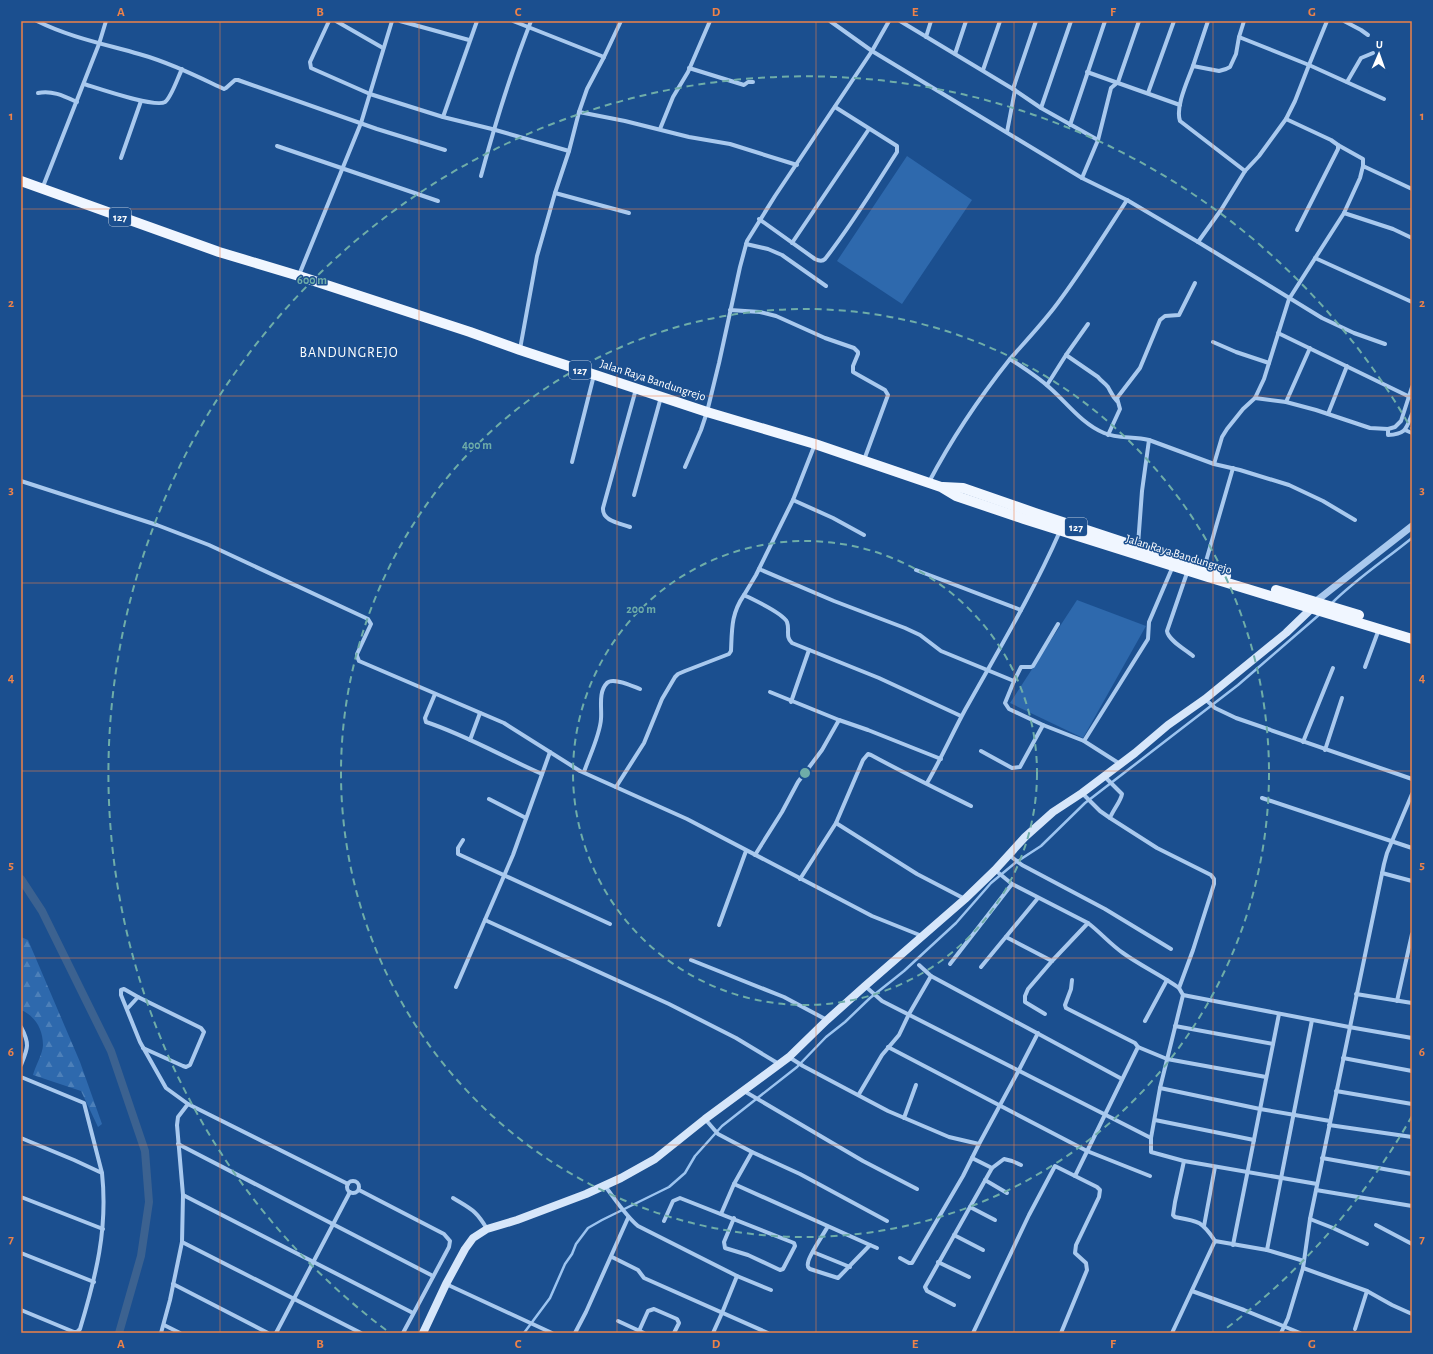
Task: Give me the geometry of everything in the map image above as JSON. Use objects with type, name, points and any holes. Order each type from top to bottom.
[{"type":"main road","name":"127","points":[[21,182],[42,190]]},
{"type":"main road","name":"Jalan Raya Bandungrejo","points":[[42,190],[219,252],[299,276],[470,332],[707,412],[815,444],[941,486],[963,488],[1138,546],[1208,572],[1316,606],[1412,632]]},
{"type":"main road","name":"Jalan Raya Bandungrejo","points":[[941,486],[956,496],[1060,530],[1173,566],[1188,570],[1208,572]]},
{"type":"main road","points":[[423,1333],[446,1284],[470,1240],[487,1229],[517,1220],[586,1194],[641,1167],[708,1122],[747,1093],[780,1064],[792,1059],[827,1020],[867,988],[922,936],[997,872],[1011,857],[1021,841],[1052,812],[1085,796],[1104,776],[1168,725],[1207,700],[1316,606]]},
{"type":"main road","name":"Jalan Raya Bandungrejo","points":[[1334,611],[1412,639]]},
{"type":"street","points":[[37,21],[57,30],[100,44],[140,54],[182,69],[224,88],[235,80],[238,80],[361,123],[445,150]]},
{"type":"street","points":[[42,190],[100,44],[106,21]]},
{"type":"street","points":[[329,21],[313,55],[310,67],[370,94],[443,117],[494,129],[570,151]]},
{"type":"street","points":[[336,21],[383,48]]},
{"type":"street","points":[[299,276],[361,123],[392,21]]},
{"type":"street","points":[[400,21],[469,40]]},
{"type":"street","points":[[443,117],[477,21]]},
{"type":"street","points":[[513,21],[604,57]]},
{"type":"street","points":[[481,176],[516,59],[531,21]]},
{"type":"street","points":[[520,350],[534,272],[555,194],[570,151],[579,112],[587,89],[621,21]]},
{"type":"street","points":[[660,129],[673,97],[689,68],[710,21]]},
{"type":"street","points":[[830,21],[872,51],[1082,178],[1127,200],[1198,242],[1289,299],[1322,318],[1354,333],[1385,344]]},
{"type":"street","points":[[685,467],[707,412],[746,244],[760,220],[872,51],[889,21]]},
{"type":"street","points":[[900,21],[983,70],[1040,108],[1098,140]]},
{"type":"street","points":[[926,37],[931,21]]},
{"type":"street","points":[[955,54],[966,21]]},
{"type":"street","points":[[983,70],[1000,21]]},
{"type":"street","points":[[1007,132],[1014,90],[1036,21]]},
{"type":"street","points":[[1040,108],[1071,21]]},
{"type":"street","points":[[1070,125],[1104,21]]},
{"type":"street","points":[[1082,178],[1098,140],[1111,88],[1118,82],[1139,21]]},
{"type":"street","points":[[1148,93],[1174,21]]},
{"type":"street","points":[[1208,21],[1180,105],[1179,118],[1183,124],[1245,171]]},
{"type":"street","points":[[1193,66],[1219,71],[1230,67],[1236,54],[1244,21]]},
{"type":"street","points":[[1198,242],[1221,210],[1245,171],[1259,156],[1286,119],[1298,96],[1327,21]]},
{"type":"street","points":[[1344,21],[1368,35]]},
{"type":"street","points":[[1239,37],[1309,65],[1384,99]]},
{"type":"street","points":[[1347,82],[1361,58],[1373,53]]},
{"type":"street","points":[[689,68],[744,85],[748,82],[753,82]]},
{"type":"street","points":[[84,84],[155,104],[167,100],[182,69]]},
{"type":"street","points":[[1087,72],[1180,105]]},
{"type":"street","points":[[38,93],[55,93],[77,102]]},
{"type":"street","points":[[121,158],[141,101]]},
{"type":"street","points":[[760,220],[815,259],[822,261],[838,241],[898,149],[897,146],[834,107]]},
{"type":"street","points":[[579,112],[660,129],[689,137],[730,144],[797,165]]},
{"type":"street","points":[[1214,464],[1222,437],[1227,428],[1243,408],[1255,398],[1269,363],[1289,299],[1344,212],[1360,178],[1363,166],[1363,159],[1331,140],[1286,119]]},
{"type":"street","points":[[792,243],[869,129]]},
{"type":"street","points":[[1297,230],[1338,149],[1338,145]]},
{"type":"street","points":[[277,146],[438,201]]},
{"type":"street","points":[[1363,166],[1412,189]]},
{"type":"street","points":[[555,194],[629,213]]},
{"type":"street","points":[[929,482],[947,448],[981,397],[1010,359],[1058,303],[1082,270],[1127,200]]},
{"type":"street","points":[[1344,212],[1394,229],[1412,238]]},
{"type":"street","points":[[746,244],[768,249],[782,255],[826,286]]},
{"type":"street","points":[[1315,258],[1412,302]]},
{"type":"street","points":[[1117,400],[1119,395],[1140,368],[1160,320],[1165,316],[1179,315],[1195,283]]},
{"type":"street","points":[[730,310],[760,312],[776,316],[825,338],[854,348],[858,352],[853,372],[886,390],[888,395],[864,460]]},
{"type":"street","points":[[1047,385],[1088,324]]},
{"type":"street","points":[[1278,333],[1410,397]]},
{"type":"street","points":[[1213,342],[1236,352],[1269,363]]},
{"type":"street","points":[[1286,402],[1310,348]]},
{"type":"street","points":[[1066,355],[1098,377],[1107,386],[1112,397],[1117,400],[1120,409],[1108,435]]},
{"type":"street","points":[[1010,359],[1047,385],[1093,428],[1108,435],[1149,440],[1214,464],[1233,468],[1289,485],[1323,501],[1355,520]]},
{"type":"street","points":[[1328,414],[1348,366]]},
{"type":"street","points":[[572,462],[594,374]]},
{"type":"street","points":[[1255,398],[1286,402],[1370,428],[1388,429],[1395,427],[1401,421],[1410,397],[1412,386]]},
{"type":"street","points":[[630,527],[610,520],[604,516],[603,508],[636,388]]},
{"type":"street","points":[[634,495],[661,396]]},
{"type":"street","points":[[1388,429],[1388,434],[1402,433],[1405,430],[1412,414]]},
{"type":"street","points":[[1405,430],[1412,432]]},
{"type":"street","points":[[1138,546],[1142,491],[1149,440]]},
{"type":"street","points":[[616,787],[644,743],[662,699],[678,674],[729,654],[731,651],[737,605],[760,569],[793,500],[815,444]]},
{"type":"street","points":[[1208,572],[1233,468]]},
{"type":"street","points":[[21,481],[142,520],[189,537],[368,619],[371,624],[357,654],[357,659],[359,661],[514,729],[584,772],[687,819],[872,916],[922,936]]},
{"type":"street","points":[[793,500],[833,518],[864,535]]},
{"type":"street","points":[[1316,606],[1412,526]]},
{"type":"street","points":[[927,783],[941,759],[962,716],[1043,570],[1060,530]]},
{"type":"street","points":[[1084,741],[1148,639],[1150,622],[1173,566]]},
{"type":"street","points":[[760,569],[920,635],[936,648],[987,671],[1014,681]]},
{"type":"street","points":[[916,570],[1021,610]]},
{"type":"street","points":[[1188,570],[1167,634],[1170,639],[1193,656]]},
{"type":"street","points":[[744,595],[785,619],[787,621],[787,634],[790,641],[878,678],[962,716]]},
{"type":"street","points":[[1058,624],[1033,666],[1022,668],[1014,681],[1005,703],[1006,706],[1009,709],[1043,725],[1084,741],[1120,764]]},
{"type":"street","points":[[1365,667],[1379,628]]},
{"type":"street","points":[[791,702],[809,650]]},
{"type":"street","points":[[1303,742],[1333,668]]},
{"type":"street","points":[[584,772],[600,728],[602,695],[606,683],[610,681],[617,681],[640,689]]},
{"type":"street","points":[[770,692],[791,702],[941,759]]},
{"type":"street","points":[[435,694],[425,718],[426,722],[470,740],[518,764],[542,774]]},
{"type":"street","points":[[1325,750],[1342,698]]},
{"type":"street","points":[[1207,700],[1215,708],[1236,718],[1412,779]]},
{"type":"street","points":[[470,740],[480,713]]},
{"type":"street","points":[[755,855],[782,812],[798,782],[822,750],[838,720]]},
{"type":"street","points":[[981,751],[1012,768],[1020,767],[1043,725]]},
{"type":"street","points":[[456,987],[504,874],[550,752]]},
{"type":"street","points":[[800,879],[836,823],[863,760],[868,754],[971,806]]},
{"type":"street","points":[[1104,776],[1122,796],[1110,818]]},
{"type":"street","points":[[1281,1333],[1296,1295],[1303,1268],[1310,1219],[1322,1158],[1387,852],[1412,794]]},
{"type":"street","points":[[1085,796],[1110,818],[1157,848],[1211,875],[1214,879],[1208,906],[1194,950],[1179,988]]},
{"type":"street","points":[[1262,798],[1412,848]]},
{"type":"street","points":[[489,799],[526,818]]},
{"type":"street","points":[[836,823],[917,874],[965,898]]},
{"type":"street","points":[[463,840],[458,848],[458,854],[610,924]]},
{"type":"street","points":[[719,925],[746,851]]},
{"type":"street","points":[[1011,857],[1022,865],[1105,909],[1171,949]]},
{"type":"street","points":[[997,872],[1012,884],[1088,923],[1110,944],[1179,988],[1183,995],[1160,1088],[1151,1138],[1151,1152],[1184,1161],[1215,1167],[1317,1184]]},
{"type":"street","points":[[1382,873],[1412,881]]},
{"type":"street","points":[[950,964],[1012,884]]},
{"type":"street","points":[[981,968],[1038,898]]},
{"type":"street","points":[[485,920],[669,1004],[736,1038],[780,1064]]},
{"type":"street","points":[[1045,1014],[1025,1002],[1024,998],[1028,989],[1088,923]]},
{"type":"street","points":[[1397,1001],[1412,934]]},
{"type":"street","points":[[1006,937],[1052,961]]},
{"type":"street","points":[[691,960],[784,997],[827,1020]]},
{"type":"street","points":[[919,965],[931,976],[1122,1079]]},
{"type":"street","points":[[859,1094],[888,1047],[893,1043],[898,1035],[931,976]]},
{"type":"street","points":[[1072,980],[1070,994],[1065,1005],[1066,1008],[1135,1043],[1138,1047],[1167,1059],[1266,1077]]},
{"type":"street","points":[[1145,1021],[1167,980]]},
{"type":"street","points":[[143,1047],[183,1066],[188,1066],[190,1065],[204,1032],[201,1028],[138,997],[124,988],[121,990],[121,995],[143,1047],[166,1088],[188,1104],[348,1184]]},
{"type":"street","points":[[867,988],[882,1001],[1151,1138]]},
{"type":"street","points":[[1356,994],[1412,1004]]},
{"type":"street","points":[[1183,995],[1412,1038]]},
{"type":"street","points":[[127,1009],[138,997]]},
{"type":"street","points":[[1233,1245],[1279,1014]]},
{"type":"street","points":[[1267,1250],[1312,1020]]},
{"type":"street","points":[[1175,1026],[1273,1044]]},
{"type":"street","points":[[21,1027],[28,1043],[21,1065]]},
{"type":"street","points":[[900,1258],[912,1264],[963,1176],[978,1144],[1038,1033]]},
{"type":"street","points":[[888,1047],[1087,1151],[1150,1176]]},
{"type":"street","points":[[1075,1176],[1138,1047]]},
{"type":"street","points":[[1343,1058],[1412,1071]]},
{"type":"street","points":[[792,1059],[888,1111],[949,1137],[978,1144]]},
{"type":"street","points":[[21,1077],[84,1103],[102,1173],[104,1190],[103,1230],[94,1282],[80,1330],[78,1332],[74,1332],[21,1310]]},
{"type":"street","points":[[904,1118],[916,1085]]},
{"type":"street","points":[[1160,1088],[1330,1123],[1412,1137]]},
{"type":"street","points":[[1336,1091],[1412,1104]]},
{"type":"street","points":[[747,1093],[863,1161],[917,1188]]},
{"type":"street","points":[[161,1333],[174,1284],[182,1242],[183,1195],[178,1144],[178,1117],[188,1104]]},
{"type":"street","points":[[1155,1120],[1254,1140]]},
{"type":"street","points":[[708,1122],[718,1134],[752,1152],[800,1174],[887,1221]]},
{"type":"street","points":[[21,1138],[102,1173]]},
{"type":"street","points":[[178,1144],[432,1276]]},
{"type":"street","points":[[720,1214],[734,1184],[752,1152]]},
{"type":"street","points":[[972,1158],[992,1168]]},
{"type":"street","points":[[1322,1158],[1412,1174]]},
{"type":"street","points":[[954,1305],[927,1291],[925,1286],[992,1168],[1004,1159],[1021,1165]]},
{"type":"street","points":[[1184,1161],[1174,1202],[1173,1215],[1175,1217],[1189,1220],[1204,1226],[1215,1241],[1267,1250],[1304,1261]]},
{"type":"street","points":[[973,1333],[1029,1215],[1054,1167],[1056,1166],[1100,1190],[1076,1245],[1075,1253],[1086,1263],[1087,1270],[1061,1333]]},
{"type":"street","points":[[1204,1226],[1215,1167]]},
{"type":"street","points":[[985,1180],[1007,1194]]},
{"type":"street","points":[[348,1184],[351,1181],[356,1181],[359,1185],[359,1190]]},
{"type":"street","points":[[348,1184],[347,1189],[350,1192]]},
{"type":"street","points":[[734,1184],[877,1248]]},
{"type":"street","points":[[605,1185],[628,1218],[638,1226],[737,1276],[771,1290]]},
{"type":"street","points":[[350,1192],[356,1193],[359,1190]]},
{"type":"street","points":[[359,1190],[447,1236],[450,1241],[449,1246],[403,1333]]},
{"type":"street","points":[[1316,1190],[1412,1206]]},
{"type":"street","points":[[276,1333],[293,1298],[314,1262],[350,1192]]},
{"type":"street","points":[[183,1195],[413,1313]]},
{"type":"street","points":[[21,1196],[103,1230]]},
{"type":"street","points":[[453,1198],[472,1209],[487,1229]]},
{"type":"street","points":[[664,1221],[673,1201],[680,1198],[734,1218],[794,1243],[795,1246],[783,1268],[780,1270],[748,1255],[725,1248],[724,1242],[734,1218]]},
{"type":"street","points":[[970,1206],[995,1220]]},
{"type":"street","points":[[575,1333],[612,1257],[628,1218]]},
{"type":"street","points":[[1310,1219],[1367,1244]]},
{"type":"street","points":[[1376,1225],[1412,1244]]},
{"type":"street","points":[[828,1226],[808,1262],[810,1269],[838,1278],[870,1245]]},
{"type":"street","points":[[954,1235],[983,1250]]},
{"type":"street","points":[[1173,1333],[1215,1241]]},
{"type":"street","points":[[182,1242],[361,1333]]},
{"type":"street","points":[[813,1252],[850,1267]]},
{"type":"street","points":[[21,1253],[94,1282]]},
{"type":"street","points":[[612,1257],[638,1270],[644,1278],[768,1333]]},
{"type":"street","points":[[938,1262],[969,1277]]},
{"type":"street","points":[[1303,1268],[1367,1291],[1412,1314]]},
{"type":"street","points":[[713,1333],[737,1276]]},
{"type":"street","points":[[174,1284],[268,1333]]},
{"type":"street","points":[[446,1284],[552,1333]]},
{"type":"street","points":[[1192,1291],[1300,1333]]},
{"type":"street","points":[[1355,1329],[1367,1291]]},
{"type":"street","points":[[639,1331],[648,1311],[654,1309],[677,1319],[679,1322],[674,1333]]},
{"type":"street","points":[[618,1320],[644,1333]]},
{"type":"street","points":[[164,1325],[180,1333]]},
{"type":"green space","points":[[907,156],[972,200],[902,304],[837,261]]},
{"type":"green space","points":[[1077,600],[1146,626],[1083,738],[1010,703]]},
{"type":"green space","points":[[21,937],[28,940],[80,1062],[102,1124],[98,1127],[81,1091],[33,1075],[42,1052],[43,1039],[40,1028],[34,1019],[21,1010]]},
{"type":"waterway","points":[[1331,604],[1360,578],[1412,538]]},
{"type":"waterway","points":[[524,1333],[550,1298],[565,1264],[572,1254],[576,1244],[588,1228],[669,1187],[685,1173],[695,1156],[722,1126],[797,1067],[826,1037],[845,1022],[870,998],[904,971],[956,923],[991,883],[1015,863],[1041,846],[1085,803],[1238,685],[1320,614]]},
{"type":"waterway","points":[[21,879],[42,911],[111,1051],[145,1151],[149,1202],[141,1256],[119,1333]]},
{"type":"district","name":"BANDUNGREJO","points":[[349,353]]}]
